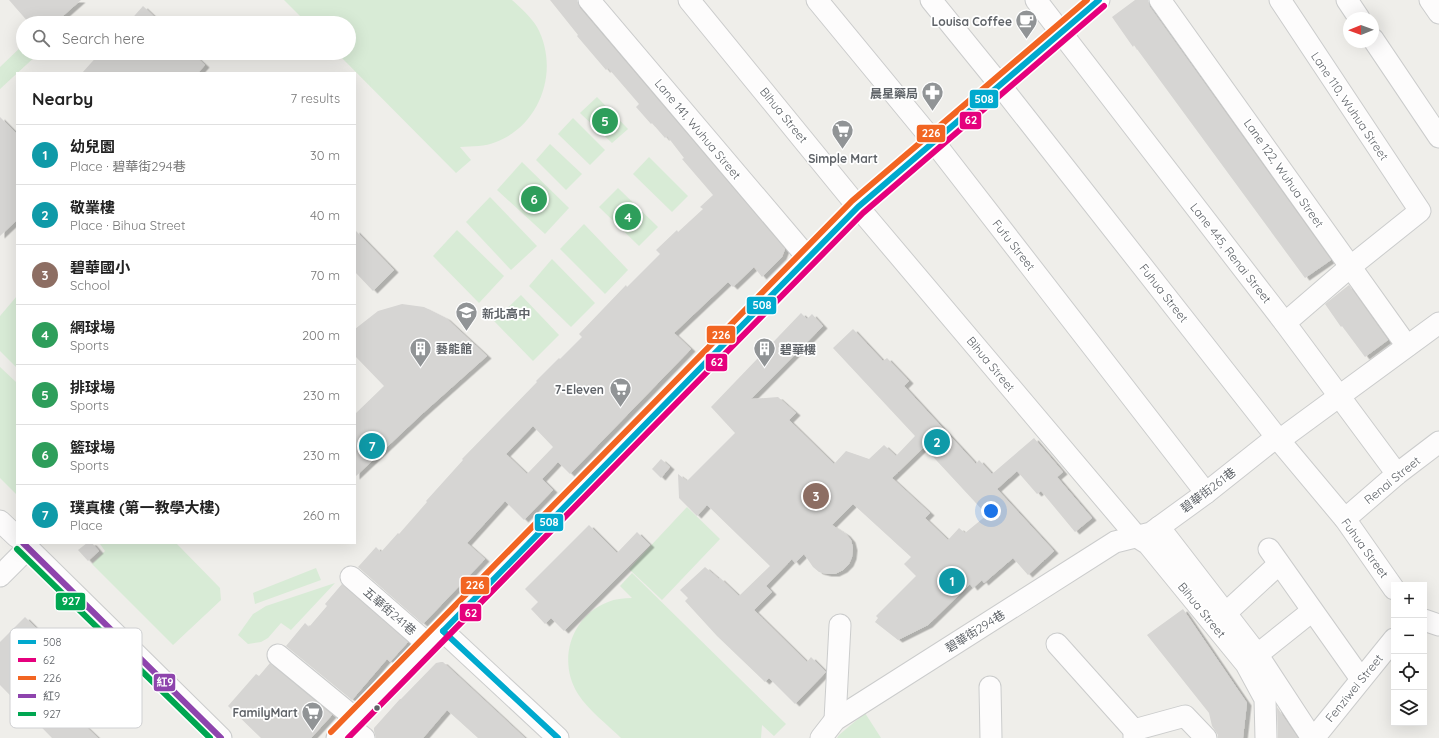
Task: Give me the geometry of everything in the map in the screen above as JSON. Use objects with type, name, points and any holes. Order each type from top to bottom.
[{"type":"street","name":"Lane 141, Wuhua Street","points":[[589,0],[808,258]]},
{"type":"street","name":"Bihua Street","points":[[689,0],[858,207],[1137,537],[1148,544],[1220,619],[1252,659],[1265,699],[1266,738]]},
{"type":"street","name":"Fufu Street","points":[[817,0],[934,142],[1206,493]]},
{"type":"street","name":"Fuhua Street","points":[[931,0],[1000,85],[1278,439],[1345,519],[1391,585]]},
{"type":"street","name":"Lane 445, Renai Street","points":[[1036,0],[1285,323],[1397,474]]},
{"type":"street","points":[[278,655],[352,730],[436,638],[858,207],[1099,0]]},
{"type":"street","name":"Lane 122, Wuhua Street","points":[[1160,0],[1407,346]]},
{"type":"street","name":"Lane 110, Wuhua Street","points":[[1280,0],[1420,211],[1350,267]]},
{"type":"street","points":[[1347,0],[1355,12]]},
{"type":"street","points":[[1430,0],[1439,13]]},
{"type":"street","points":[[1379,48],[1439,137]]},
{"type":"street","points":[[1285,323],[1350,267]]},
{"type":"street","name":"碧華街261巷","points":[[1137,537],[1151,534],[1269,443],[1285,436],[1439,323]]},
{"type":"street","name":"Renai Street","points":[[1345,519],[1397,474],[1439,442]]},
{"type":"street","points":[[0,520],[16,537]]},
{"type":"street","points":[[1159,527],[1220,619],[1274,557],[1361,679]]},
{"type":"street","name":"碧華街294巷","points":[[821,738],[835,720],[1115,542],[1137,537]]},
{"type":"street","points":[[0,576],[21,544]]},
{"type":"street","points":[[23,544],[108,628]]},
{"type":"street","name":"五華街241巷","points":[[351,576],[436,638],[558,738]]},
{"type":"street","points":[[1312,610],[1252,659],[1319,735]]},
{"type":"street","points":[[1427,621],[1439,625]]},
{"type":"street","points":[[835,720],[840,625]]},
{"type":"street","name":"Fenziwei Street","points":[[1319,735],[1361,679],[1391,643]]},
{"type":"street","points":[[1057,644],[1134,734],[1185,716],[1206,738]]},
{"type":"street","points":[[142,661],[220,738]]},
{"type":"street","points":[[990,687],[991,738]]},
{"type":"green space","points":[[284,0],[512,0],[535,23],[544,43],[547,60],[546,77],[542,94],[535,109],[525,123],[512,134],[487,145],[460,147],[471,160],[456,173],[344,60],[356,60],[356,16],[300,16]]},
{"type":"green space","points":[[16,52],[16,60],[31,60],[18,72],[16,72],[16,74],[0,89],[0,67]]},
{"type":"green space","points":[[597,97],[628,129],[612,143],[580,113]]},
{"type":"green space","points":[[573,118],[605,150],[590,165],[558,134]]},
{"type":"green space","points":[[550,144],[582,174],[566,190],[536,160]]},
{"type":"green space","points":[[649,157],[688,196],[672,212],[633,174]]},
{"type":"green space","points":[[522,162],[569,208],[545,234],[497,190]]},
{"type":"green space","points":[[618,188],[658,227],[639,246],[599,207]]},
{"type":"green space","points":[[490,197],[537,246],[511,270],[466,222]]},
{"type":"green space","points":[[584,224],[628,270],[605,294],[560,249]]},
{"type":"green space","points":[[457,230],[504,276],[479,303],[433,256]]},
{"type":"green space","points":[[552,259],[595,303],[571,327],[529,286]]},
{"type":"green space","points":[[521,295],[559,335],[533,361],[494,321]]},
{"type":"green space","points":[[16,297],[16,367],[0,351],[0,316]]},
{"type":"green space","points":[[0,367],[16,382],[16,494],[0,478]]},
{"type":"green space","points":[[687,507],[720,539],[662,600],[629,569]]},
{"type":"green space","points":[[100,544],[177,544],[220,588],[221,600],[173,645],[92,564],[105,551]]},
{"type":"green space","points":[[316,568],[321,580],[255,604],[253,593]]},
{"type":"green space","points":[[632,573],[786,724],[774,736],[762,725],[761,738],[621,738],[587,706],[578,694],[572,681],[569,668],[571,641],[585,618],[595,609],[613,600],[632,598],[620,586]]},
{"type":"green space","points":[[335,583],[291,630],[281,623],[268,638],[261,642],[248,644],[238,635],[253,614],[266,606]]},
{"type":"green space","points":[[865,713],[881,738],[837,738],[839,735]]},
{"type":"building","points":[[9,0],[81,0],[63,16],[23,16]]},
{"type":"building","points":[[550,0],[577,0],[580,8],[785,249],[782,257],[762,277],[754,267],[733,287],[728,282],[674,333],[691,349],[570,474],[558,462],[542,479],[553,490],[524,520],[505,501],[467,543],[485,559],[423,624],[358,567],[376,547],[381,552],[398,533],[399,534],[463,460],[462,459],[537,382],[536,381],[582,337],[579,334],[626,285],[627,287],[660,254],[656,250],[677,230],[678,232],[703,209],[700,207],[713,195],[682,159],[684,158],[667,136],[665,138],[636,107],[639,104],[608,68],[606,70],[577,36],[578,35]],"holes":[[[533,426],[553,447],[527,474],[506,454]]]},
{"type":"building","points":[[1135,0],[1148,0],[1150,7],[1331,260],[1305,278],[1112,17]]},
{"type":"building","points":[[143,6],[154,16],[134,16]]},
{"type":"building","points":[[94,60],[200,60],[205,65],[199,72],[83,72]]},
{"type":"building","points":[[0,117],[16,133],[16,221],[0,236]]},
{"type":"building","points":[[356,231],[394,270],[373,291],[356,273]]},
{"type":"building","points":[[1349,285],[1388,340],[1365,357],[1325,304]]},
{"type":"building","name":"藝能館","points":[[402,304],[424,307],[446,318],[487,356],[356,476],[356,413],[384,386],[356,357],[356,328],[378,311]]},
{"type":"building","points":[[801,313],[807,319],[812,314],[823,326],[751,399],[778,397],[796,413],[789,420],[834,464],[846,451],[869,459],[884,445],[896,456],[915,436],[833,348],[853,329],[883,361],[887,358],[909,381],[904,386],[976,464],[979,460],[992,474],[1034,438],[1063,472],[1057,477],[1092,518],[1075,532],[1041,491],[1037,494],[1017,471],[997,489],[1054,551],[1028,575],[1013,558],[984,583],[982,580],[973,588],[970,584],[928,625],[898,640],[875,622],[878,618],[876,616],[916,576],[904,564],[911,557],[853,504],[832,525],[846,534],[851,540],[853,548],[852,557],[849,564],[843,570],[835,574],[827,574],[819,572],[813,567],[804,554],[795,563],[792,559],[766,586],[772,592],[754,610],[807,662],[811,657],[826,672],[795,704],[769,678],[765,682],[717,636],[685,601],[688,598],[680,590],[705,567],[719,579],[720,578],[739,596],[770,566],[707,505],[697,516],[679,498],[678,474],[687,481],[735,433],[711,407]],"holes":[[[924,447],[987,515],[965,533],[959,528],[948,540],[925,518],[930,513],[892,478]]]},
{"type":"building","points":[[661,459],[670,467],[661,478],[652,469]]},
{"type":"building","points":[[589,525],[617,553],[637,532],[650,545],[564,631],[551,618],[545,624],[531,609],[538,602],[525,589]]},
{"type":"building","points":[[86,544],[93,544],[99,551],[88,561],[78,550]]},
{"type":"building","points":[[342,584],[408,642],[390,662],[387,659],[352,700],[286,646],[305,623],[309,627],[327,606],[325,604]]},
{"type":"building","points":[[1183,609],[1247,703],[1243,738],[1218,738],[1218,735],[1212,726],[1209,713],[1147,635]]},
{"type":"building","points":[[25,617],[36,628],[14,628]]},
{"type":"building","points":[[10,632],[10,695],[0,685],[0,642]]},
{"type":"building","points":[[443,662],[525,738],[478,738],[447,710],[423,738],[376,738],[374,728],[400,699],[436,663]]},
{"type":"building","points":[[270,663],[332,715],[311,738],[261,738],[228,706],[256,674],[259,676]]},
{"type":"building","points":[[1277,707],[1298,738],[1278,738]]},
{"type":"building","points":[[42,728],[87,728],[98,738],[52,738]]},
{"type":"transit line","name":"226","points":[[331,732],[852,201],[1087,0]]},
{"type":"transit line","name":"508","points":[[443,631],[858,207],[1099,0]]},
{"type":"transit line","name":"62","points":[[348,738],[863,213],[1104,6]]},
{"type":"transit line","name":"紅9","points":[[24,544],[109,628]]},
{"type":"transit line","name":"927","points":[[17,549],[98,628]]},
{"type":"transit line","name":"508","points":[[443,631],[558,738]]},
{"type":"transit line","name":"紅9","points":[[142,660],[221,738]]},
{"type":"transit line","name":"927","points":[[142,671],[210,738]]},
{"type":"place","name":"Louisa Coffee","points":[[1027,40]]},
{"type":"place","name":"晨星藥局","points":[[933,112]]},
{"type":"place","name":"排球場","points":[[605,121]]},
{"type":"place","name":"Simple Mart","points":[[843,150]]},
{"type":"place","name":"籃球場","points":[[534,199]]},
{"type":"place","name":"網球場","points":[[628,217]]},
{"type":"place","name":"新北高中","points":[[467,332]]},
{"type":"place","name":"藝能館","points":[[420,368]]},
{"type":"place","name":"碧華樓","points":[[764,368]]},
{"type":"place","name":"7-Eleven","points":[[620,408]]},
{"type":"place","name":"敬業樓","points":[[937,442]]},
{"type":"place","name":"璞真樓 (第一教學大樓)","points":[[372,446]]},
{"type":"place","name":"碧華國小","points":[[816,496]]},
{"type":"place","name":"幼兒園","points":[[952,581]]},
{"type":"place","name":"FamilyMart","points":[[313,732]]}]
